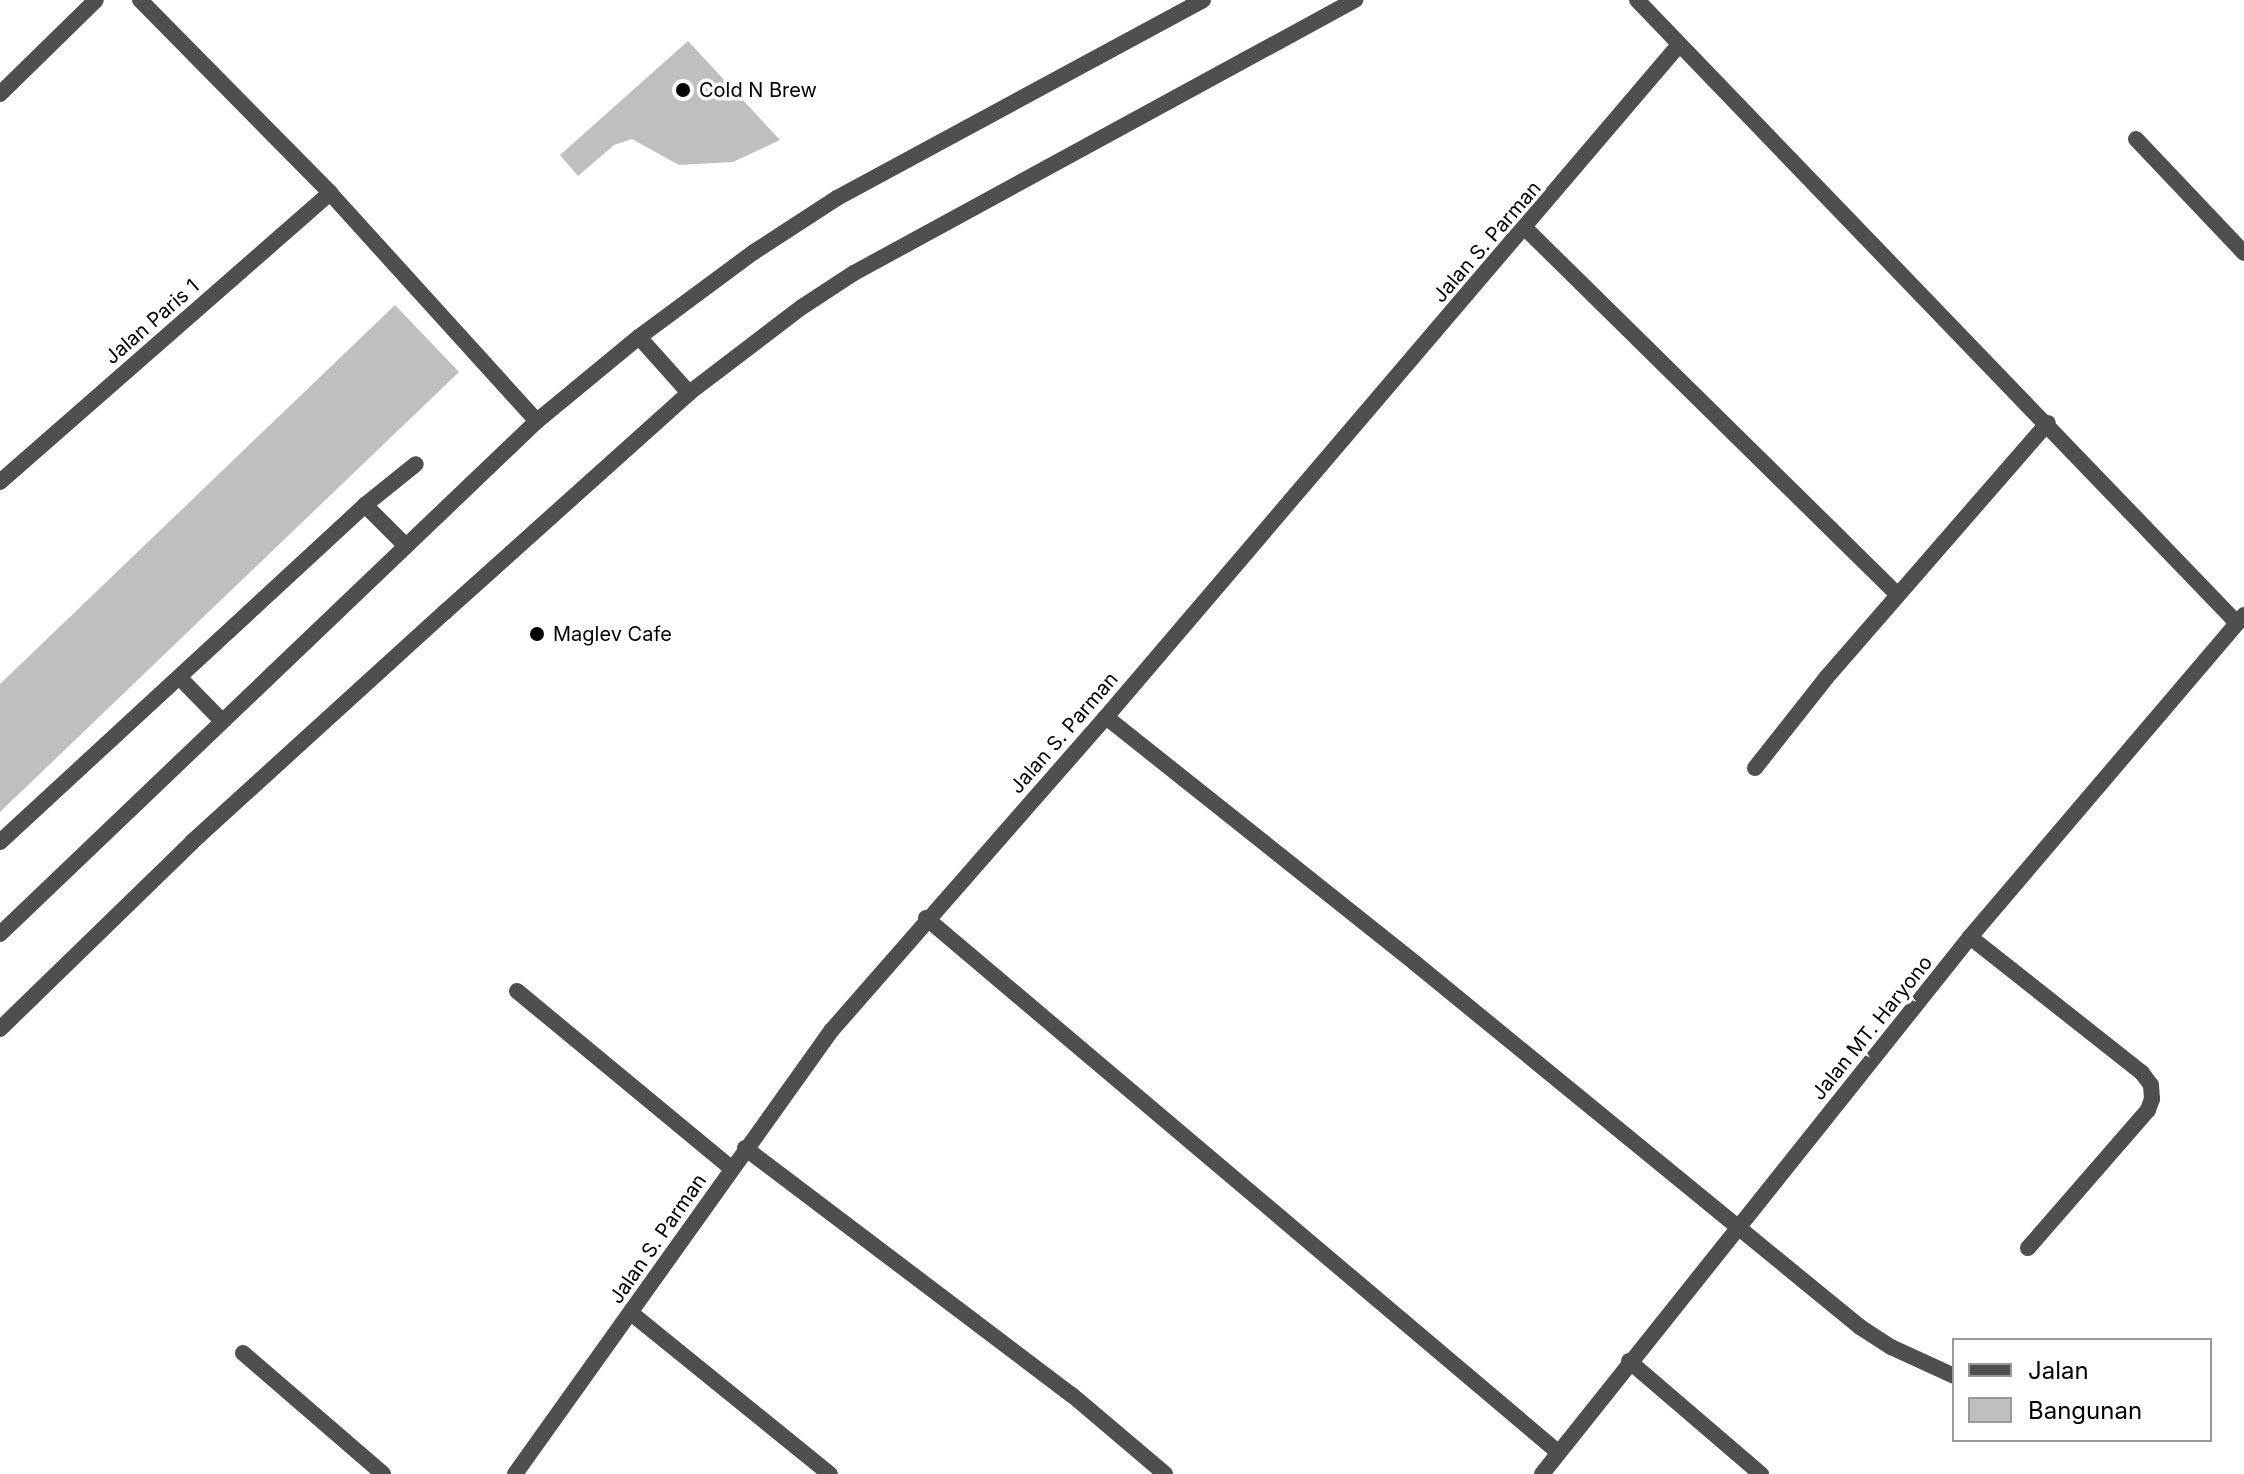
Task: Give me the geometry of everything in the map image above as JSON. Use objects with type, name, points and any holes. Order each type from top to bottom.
[{"type":"street","points":[[0,94],[96,0]]},
{"type":"street","points":[[140,0],[330,193],[537,421]]},
{"type":"street","points":[[0,934],[537,421],[639,337],[754,252],[837,198],[1203,0]]},
{"type":"street","points":[[0,1029],[192,842],[689,393],[802,307],[854,273],[1355,0]]},
{"type":"street","points":[[1637,0],[2241,619]]},
{"type":"street","name":"Jalan S. Parman","points":[[515,1474],[831,1031],[926,918],[1106,717],[1679,45]]},
{"type":"street","points":[[2136,139],[2244,253]]},
{"type":"street","name":"Jalan Paris 1","points":[[0,482],[330,193]]},
{"type":"street","points":[[1525,228],[1898,595]]},
{"type":"street","points":[[639,337],[689,393]]},
{"type":"street","points":[[1755,768],[1898,595],[2048,423]]},
{"type":"street","points":[[0,842],[365,505],[416,464]]},
{"type":"street","points":[[365,505],[406,546]]},
{"type":"street","name":"Jalan MT. Haryono","points":[[1542,1474],[1970,937],[2241,619]]},
{"type":"street","points":[[180,678],[222,721]]},
{"type":"street","points":[[1106,717],[1860,1327],[1891,1347],[1952,1375]]},
{"type":"street","points":[[926,918],[1558,1452]]},
{"type":"street","points":[[1970,937],[2142,1073],[2151,1085],[2152,1099],[2148,1110],[2028,1248]]},
{"type":"street","points":[[517,991],[731,1168]]},
{"type":"street","points":[[745,1148],[1072,1395],[1165,1474]]},
{"type":"street","points":[[631,1313],[830,1474]]},
{"type":"street","points":[[243,1353],[383,1474]]},
{"type":"street","points":[[1629,1361],[1761,1474]]},
{"type":"building","name":"Cold N Brew","points":[[688,41],[780,140],[733,162],[679,165],[632,139],[614,145],[578,176],[560,155]]},
{"type":"building","points":[[395,305],[459,372],[0,812],[0,684]]},
{"type":"place","name":"Cold N Brew","points":[[683,90]]},
{"type":"place","name":"Maglev Cafe","points":[[537,634]]}]
